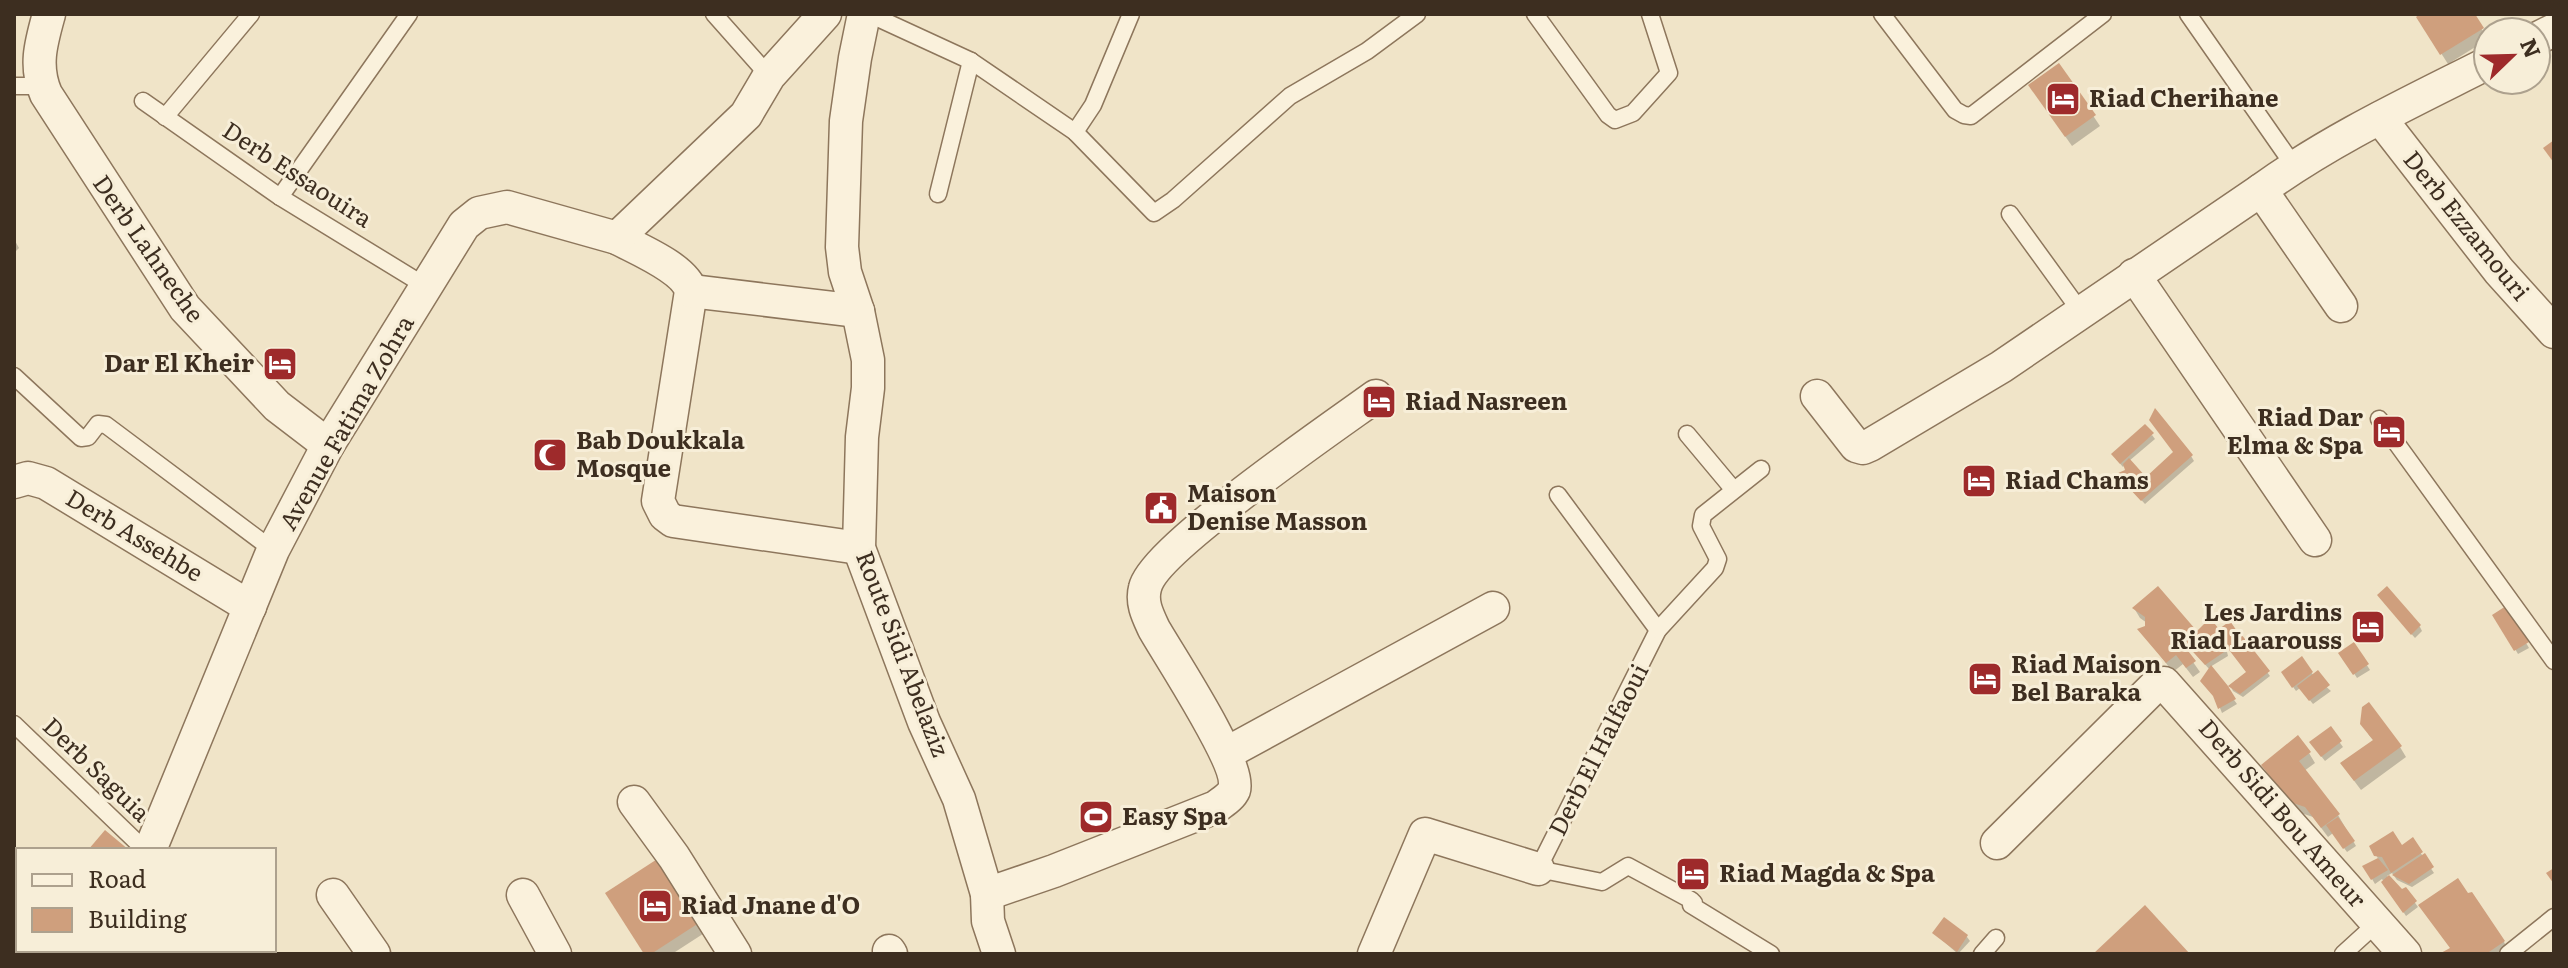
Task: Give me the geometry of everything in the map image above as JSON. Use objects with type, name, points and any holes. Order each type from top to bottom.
[{"type":"street","name":"Derb Lahneche","points":[[49,14],[38,65],[28,86],[117,206],[185,308],[277,406],[328,445]]},
{"type":"street","points":[[825,14],[769,76],[746,115],[617,238],[677,272],[689,283],[691,291],[658,501],[661,509],[673,521],[859,548]]},
{"type":"street","name":"Route Sidi Abelaziz","points":[[867,14],[855,58],[846,121],[842,247],[845,272],[858,311],[868,360],[859,548],[924,722],[959,799],[987,894],[988,921],[999,954]]},
{"type":"street","points":[[1817,396],[1848,438],[1863,448],[2001,367],[2294,166],[2472,71]]},
{"type":"street","name":"Derb Ezzamouri","points":[[2380,118],[2499,271],[2554,332]]},
{"type":"street","points":[[2261,190],[2341,306]]},
{"type":"street","name":"Avenue Fatima Zohra","points":[[148,848],[273,550],[328,445],[464,225],[479,213],[507,207],[617,238]]},
{"type":"street","points":[[2134,275],[2315,540]]},
{"type":"street","points":[[691,291],[858,311]]},
{"type":"street","points":[[987,894],[1216,807],[1234,792],[1235,782],[1227,753],[1154,629],[1145,609],[1144,589],[1150,575],[1166,556],[1376,396]]},
{"type":"street","name":"Derb Assehbe","points":[[14,482],[28,478],[46,483],[250,607]]},
{"type":"street","points":[[1227,753],[1493,608]]},
{"type":"street","name":"Derb Sidi Bou Ameur","points":[[1997,843],[2155,686],[2164,683],[2405,954]]},
{"type":"street","points":[[634,802],[674,857],[735,954]]},
{"type":"street","name":"Derb El Halfaoui","points":[[1374,954],[1425,834],[1538,869]]},
{"type":"street","points":[[333,895],[374,954]]},
{"type":"street","points":[[523,895],[555,954]]},
{"type":"lane","points":[[165,117],[251,14]]},
{"type":"lane","points":[[280,197],[409,14]]},
{"type":"lane","points":[[714,14],[769,76]]},
{"type":"lane","points":[[867,14],[971,61],[1075,132],[1154,213],[1173,200],[1290,96],[1367,51],[1417,14]]},
{"type":"lane","points":[[1075,132],[1093,105],[1131,14]]},
{"type":"lane","points":[[1535,14],[1608,115],[1615,120],[1633,113],[1669,73],[1650,14]]},
{"type":"lane","points":[[1882,14],[1955,110],[1971,116],[2103,14]]},
{"type":"lane","points":[[2188,14],[2294,166]]},
{"type":"lane","points":[[938,194],[971,61]]},
{"type":"lane","name":"Derb Essaouira","points":[[143,101],[280,197],[427,287]]},
{"type":"lane","points":[[2010,214],[2081,312]]},
{"type":"lane","points":[[14,376],[81,438],[88,437],[98,424],[106,425],[273,550]]},
{"type":"lane","points":[[2379,419],[2554,661]]},
{"type":"lane","points":[[1687,434],[1733,489]]},
{"type":"lane","name":"Derb El Halfaoui","points":[[1761,469],[1733,489],[1701,519],[1701,526],[1717,553],[1715,568],[1658,630],[1538,869],[1602,882],[1628,866],[1691,900],[1694,903],[1691,905],[1771,954]]},
{"type":"lane","points":[[1558,495],[1658,630]]},
{"type":"lane","name":"Derb Saguia","points":[[14,724],[145,848]]},
{"type":"lane","points":[[2508,954],[2554,917]]},
{"type":"lane","points":[[2343,954],[2377,923]]},
{"type":"lane","points":[[1982,954],[1996,938]]},
{"type":"building","points":[[2420,14],[2476,16],[2472,16],[2472,35],[2440,55],[2416,17]]},
{"type":"building","points":[[2059,63],[2096,115],[2065,137],[2028,85]]},
{"type":"building","points":[[2554,140],[2554,163],[2543,148]]},
{"type":"building","points":[[2155,408],[2193,455],[2141,501],[2116,474],[2125,470],[2123,464],[2129,458],[2146,477],[2173,452],[2149,420]]},
{"type":"building","points":[[2145,424],[2154,433],[2120,464],[2111,454]]},
{"type":"building","points":[[2158,586],[2196,630],[2181,642],[2196,661],[2186,668],[2176,655],[2166,663],[2137,629],[2145,626],[2145,617],[2132,608]]},
{"type":"building","points":[[2387,586],[2421,625],[2411,635],[2377,595]]},
{"type":"building","points":[[2506,606],[2529,642],[2514,651],[2492,615]]},
{"type":"building","points":[[2210,618],[2219,629],[2230,621],[2239,634],[2228,643],[2241,634],[2270,671],[2240,694],[2228,686],[2246,672],[2226,646],[2227,650],[2205,665],[2185,643]]},
{"type":"building","points":[[2354,642],[2369,664],[2353,675],[2338,653]]},
{"type":"building","points":[[2302,656],[2313,672],[2292,688],[2281,672]]},
{"type":"building","points":[[2211,665],[2236,699],[2218,709],[2213,696],[2200,681]]},
{"type":"building","points":[[2318,670],[2330,685],[2309,701],[2297,686]]},
{"type":"building","points":[[2369,702],[2402,746],[2354,781],[2340,763],[2373,740],[2360,724],[2362,707]]},
{"type":"building","points":[[2331,726],[2342,741],[2321,757],[2309,742]]},
{"type":"building","points":[[2298,735],[2311,752],[2299,761],[2340,814],[2321,828],[2305,807],[2290,802],[2261,765]]},
{"type":"building","points":[[2338,817],[2355,841],[2343,849],[2326,825]]},
{"type":"building","points":[[105,830],[127,848],[90,848]]},
{"type":"building","points":[[2393,831],[2402,845],[2413,837],[2423,852],[2391,873],[2382,857],[2374,856],[2369,846]]},
{"type":"building","points":[[2425,853],[2434,867],[2409,884],[2392,875]]},
{"type":"building","name":"Riad Jnane d'O","points":[[665,854],[705,919],[651,954],[644,954],[605,893]]},
{"type":"building","points":[[2378,858],[2388,870],[2371,880],[2362,866]]},
{"type":"building","points":[[2554,868],[2554,884],[2546,873]]},
{"type":"building","points":[[2389,875],[2402,889],[2406,887],[2417,901],[2403,913],[2381,882]]},
{"type":"building","points":[[2458,878],[2468,893],[2472,892],[2505,941],[2486,954],[2439,954],[2450,948],[2418,905]]},
{"type":"building","points":[[2145,905],[2190,954],[2093,954]]},
{"type":"building","points":[[1944,917],[1968,935],[1957,952],[1932,933]]},
{"type":"building","points":[[20,952],[81,952],[80,954]]},
{"type":"building","points":[[166,952],[170,954],[131,954]]},
{"type":"place","name":"Riad Cherihane","points":[[2063,99]]},
{"type":"place","name":"Dar El Kheir","points":[[280,364]]},
{"type":"place","name":"Riad Nasreen","points":[[1379,402]]},
{"type":"place","name":"Riad Dar Elma & Spa","points":[[2389,432]]},
{"type":"place","name":"Bab Doukkala Mosque","points":[[550,455]]},
{"type":"place","name":"Riad Chams","points":[[1979,481]]},
{"type":"place","name":"Maison Denise Masson","points":[[1161,508]]},
{"type":"place","name":"Les Jardins Riad Laarouss","points":[[2368,627]]},
{"type":"place","name":"Riad Maison Bel Baraka","points":[[1985,679]]},
{"type":"place","name":"Easy Spa","points":[[1096,817]]},
{"type":"place","name":"Riad Magda & Spa","points":[[1693,874]]},
{"type":"place","name":"Riad Jnane d'O","points":[[655,906]]}]
